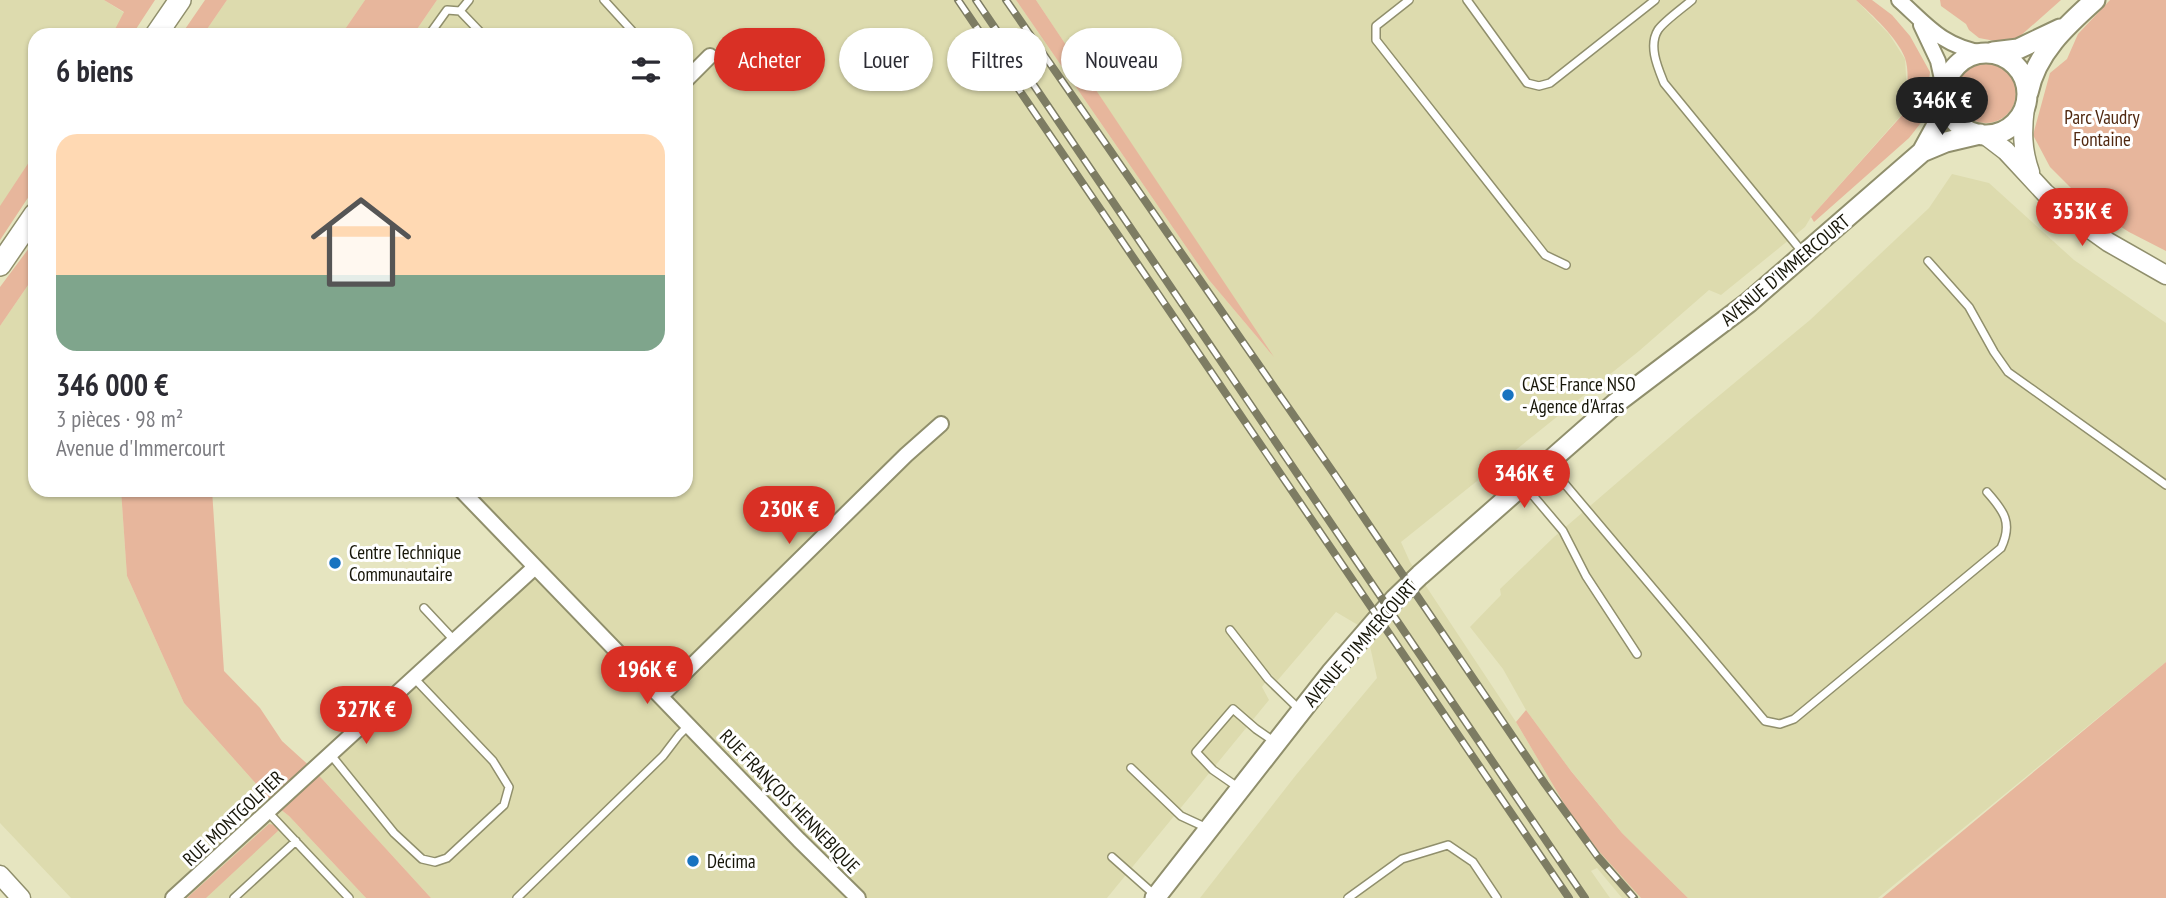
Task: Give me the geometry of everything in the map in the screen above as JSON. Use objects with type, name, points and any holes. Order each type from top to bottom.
[{"type":"main road","points":[[2064,27],[2018,49],[1968,57],[1955,68],[1947,82],[1945,96],[1948,109],[1957,123],[1983,135],[1996,134],[2010,128],[2021,117],[2038,65],[2064,27],[2095,0]]},
{"type":"main road","points":[[160,28],[176,3]]},
{"type":"main road","points":[[1986,53],[2005,57],[2018,67],[2026,81],[2026,102]]},
{"type":"main road","name":"AVENUE D'IMMERCOURT","points":[[1922,152],[1939,121],[1945,96]]},
{"type":"main road","name":"AVENUE D'IMMERCOURT","points":[[1155,897],[1301,711],[1395,599],[1616,403],[1742,308],[1922,152],[1946,142],[1983,135]]},
{"type":"main road","points":[[0,265],[28,224]]},
{"type":"street","points":[[1899,0],[1919,20],[1949,42],[1986,53]]},
{"type":"street","points":[[1919,20],[1938,61],[1945,96]]},
{"type":"street","points":[[693,73],[710,56]]},
{"type":"street","points":[[2026,102],[2022,137],[2026,162],[2033,178]]},
{"type":"street","points":[[1983,135],[2006,151],[2045,193],[2080,222],[2108,242],[2166,275]]},
{"type":"street","points":[[661,696],[906,455],[941,424]]},
{"type":"street","name":"RUE FRANÇOIS HENNEBIQUE","points":[[468,497],[853,896]]},
{"type":"street","name":"RUE MONTGOLFIER","points":[[173,898],[535,567]]},
{"type":"street","points":[[0,875],[21,898]]},
{"type":"lane","points":[[460,11],[469,0]]},
{"type":"lane","points":[[604,0],[630,28]]},
{"type":"lane","points":[[1409,0],[1376,26],[1376,40],[1545,255],[1566,265]]},
{"type":"lane","points":[[1467,0],[1527,83],[1539,86],[1550,83],[1655,0]]},
{"type":"lane","points":[[1692,0],[1658,30],[1654,47],[1657,67],[1664,83],[1805,255]]},
{"type":"lane","points":[[434,28],[447,10],[460,11],[476,28]]},
{"type":"lane","points":[[1928,261],[1969,307],[2008,372],[2166,485]]},
{"type":"lane","points":[[1547,463],[1765,720],[1780,724],[1794,719],[2001,548],[2007,535],[2006,519],[2000,506],[1987,492]]},
{"type":"lane","points":[[1523,485],[1563,531],[1586,576],[1637,654]]},
{"type":"lane","points":[[424,608],[454,640]]},
{"type":"lane","points":[[1230,630],[1268,679],[1301,711]]},
{"type":"lane","points":[[331,755],[394,833],[422,859],[435,862],[447,858],[505,805],[509,787],[493,761],[414,678]]},
{"type":"lane","points":[[1240,788],[1213,770],[1196,752],[1233,709],[1276,743]]},
{"type":"lane","points":[[517,898],[663,756],[689,725]]},
{"type":"lane","points":[[1131,768],[1181,816],[1208,828]]},
{"type":"lane","points":[[268,811],[349,898]]},
{"type":"lane","points":[[234,898],[296,841]]},
{"type":"lane","points":[[1348,898],[1402,859],[1448,845],[1473,862],[1497,898]]},
{"type":"lane","points":[[1112,858],[1155,897]]},
{"type":"shaded area","points":[[0,0],[104,0],[140,23],[137,28],[28,28],[28,198],[0,240]]},
{"type":"shaded area","points":[[227,0],[365,0],[346,28],[208,28]]},
{"type":"shaded area","points":[[437,0],[1016,0],[1035,28],[947,28],[947,91],[1047,91],[1047,45],[1061,65],[1061,91],[1079,91],[1209,280],[1268,350],[1096,91],[1182,91],[1182,28],[1061,28],[1061,38],[1036,0],[1856,0],[1889,34],[1905,59],[1907,92],[1904,112],[1805,227],[1721,295],[1709,290],[1639,351],[1401,542],[1410,562],[1516,722],[1566,807],[1641,898],[1622,898],[1597,868],[1591,871],[1610,898],[1200,898],[1296,775],[1377,678],[1368,637],[1358,625],[1336,612],[1277,681],[1271,674],[1262,687],[1269,700],[1107,898],[431,898],[314,770],[535,567],[468,497],[693,497],[693,28],[418,28]]},
{"type":"shaded area","points":[[1952,174],[1989,183],[2074,260],[2166,323],[2166,662],[1878,898],[1688,898],[1622,833],[1568,767],[1526,710],[1503,669],[1470,627],[1501,595],[1500,589],[1554,537],[1810,320],[1929,208]]},
{"type":"shaded area","points":[[28,285],[28,497],[121,497],[127,576],[184,703],[275,805],[289,816],[366,898],[71,898],[0,823],[0,326]]},
{"type":"green space","points":[[104,0],[155,0],[137,28],[116,28],[124,12]]},
{"type":"green space","points":[[205,0],[227,0],[208,28],[186,28]]},
{"type":"green space","points":[[365,0],[437,0],[418,28],[346,28]]},
{"type":"green space","points":[[1016,0],[1036,0],[1061,38],[1061,65],[1047,45],[1047,28],[1035,28]]},
{"type":"green space","points":[[1856,0],[1872,0],[1892,15],[1910,36],[1930,72],[1927,99],[1930,106],[1927,115],[1909,138],[1814,222],[1811,217],[1904,113],[1908,78],[1905,58],[1890,34]]},
{"type":"green space","points":[[1940,0],[2061,0],[2018,38],[1995,41],[1979,38],[1966,24],[1941,6]]},
{"type":"green space","name":"Parc Vaudry Fontaine","points":[[2110,0],[2166,0],[2166,251],[2090,207],[2050,167],[2033,135],[2050,73],[2067,59],[2078,34]]},
{"type":"green space","points":[[1986,63],[1998,65],[2011,76],[2016,93],[2014,105],[2003,118],[1986,123],[1974,121],[1961,110],[1956,93],[1958,81],[1969,68]]},
{"type":"green space","points":[[1079,91],[1097,91],[1274,357],[1209,280]]},
{"type":"green space","points":[[28,164],[28,198],[0,240],[0,206]]},
{"type":"green space","points":[[28,249],[28,285],[0,326],[0,287]]},
{"type":"green space","points":[[121,497],[212,497],[224,671],[260,708],[282,741],[314,770],[431,898],[366,898],[289,816],[275,805],[184,703],[127,576]]},
{"type":"green space","points":[[2166,662],[2166,898],[1882,898]]},
{"type":"green space","points":[[1526,710],[1622,833],[1688,898],[1641,898],[1597,849],[1566,807],[1516,722]]},
{"type":"green space","points":[[269,824],[280,829],[206,898],[187,898]]},
{"type":"railway","points":[[958,0],[1569,898]]},
{"type":"railway","points":[[976,0],[1585,898]]},
{"type":"railway","points":[[1006,0],[1545,784],[1598,857],[1634,898]]},
{"type":"place","name":"CASE France NSO - Agence d'Arras","points":[[1508,395]]},
{"type":"place","name":"Centre Technique Communautaire","points":[[335,563]]},
{"type":"place","name":"Décima","points":[[693,861]]}]
